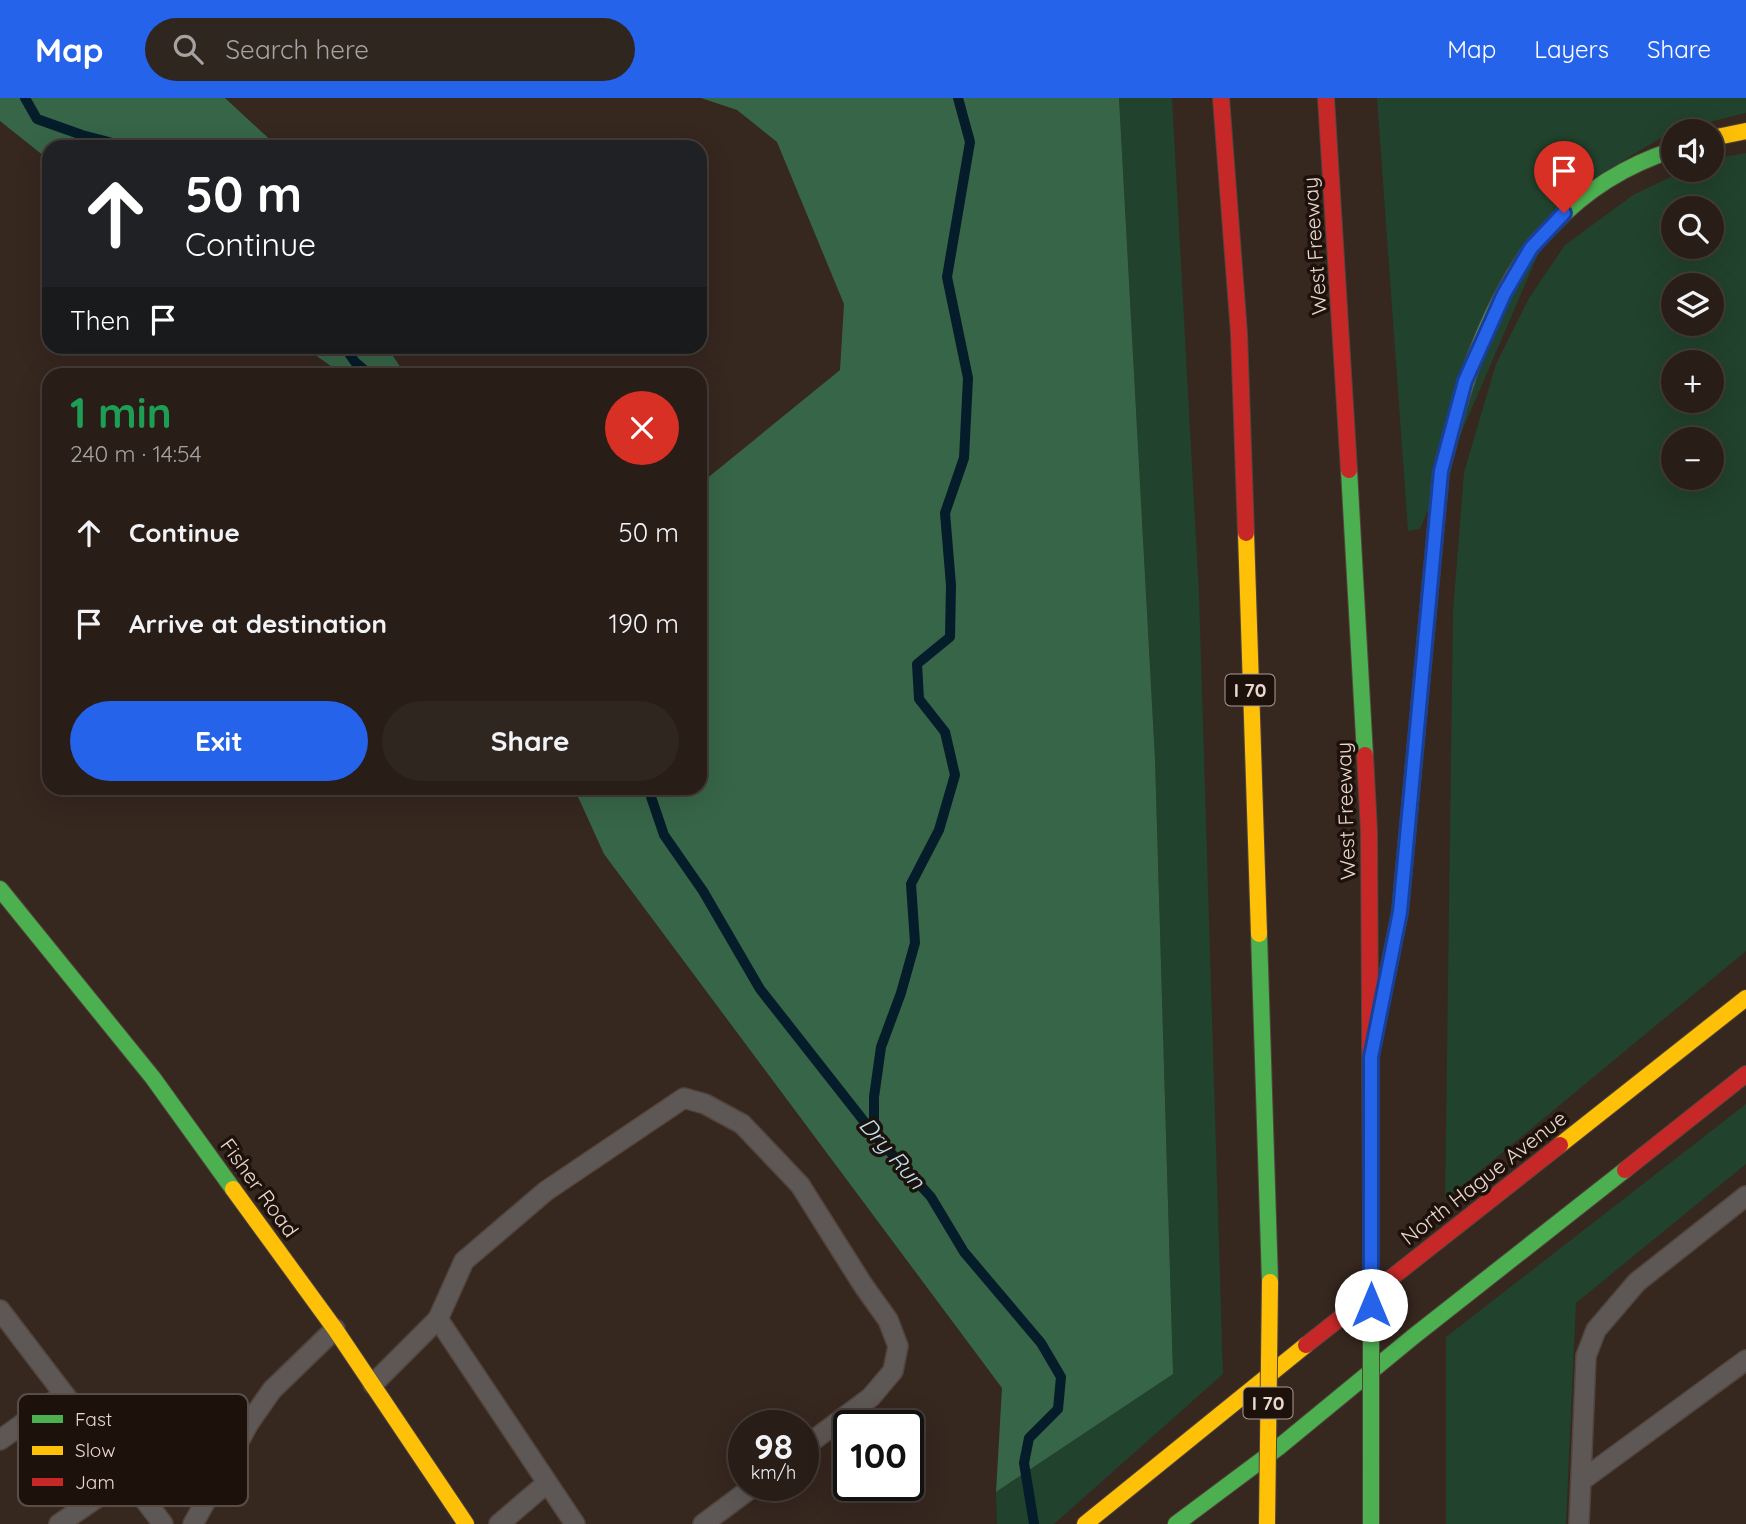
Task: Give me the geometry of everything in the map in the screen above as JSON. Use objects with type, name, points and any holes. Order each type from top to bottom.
[{"type":"main road","name":"I 70","points":[[1221,98],[1239,333],[1270,1282],[1267,1524]]},
{"type":"main road","name":"West Freeway","points":[[1326,98],[1369,832],[1370,1524]]},
{"type":"main road","points":[[1724,136],[1746,131]]},
{"type":"main road","points":[[1371,1057],[1400,912],[1441,471],[1465,381],[1504,294],[1531,248],[1564,213],[1604,180],[1661,154]]},
{"type":"main road","name":"Fisher Road","points":[[0,889],[153,1077],[335,1329],[466,1524]]},
{"type":"main road","name":"North Hague Avenue","points":[[1085,1524],[1200,1429],[1746,998]]},
{"type":"main road","points":[[1176,1524],[1279,1447],[1414,1336],[1746,1074]]},
{"type":"lane","points":[[373,1384],[438,1319],[464,1262],[546,1191],[684,1098],[705,1104],[742,1124],[800,1185],[888,1320],[898,1346],[893,1371],[871,1398],[819,1436]]},
{"type":"lane","points":[[1579,1524],[1586,1356],[1596,1329],[1637,1282],[1746,1196]]},
{"type":"lane","points":[[2,1316],[63,1394]]},
{"type":"lane","points":[[438,1319],[575,1524]]},
{"type":"lane","points":[[248,1425],[272,1391],[335,1329]]},
{"type":"lane","points":[[1581,1481],[1746,1360]]},
{"type":"lane","points":[[0,1440],[18,1427]]},
{"type":"lane","points":[[499,1524],[547,1483]]},
{"type":"lane","points":[[703,1524],[734,1501]]},
{"type":"lane","points":[[59,1524],[85,1506]]},
{"type":"lane","points":[[149,1506],[163,1524]]},
{"type":"lane","points":[[193,1524],[203,1506]]},
{"type":"green space","points":[[0,98],[225,98],[270,140],[42,140],[42,154],[0,121]]},
{"type":"green space","points":[[701,98],[1119,98],[1155,759],[1173,1374],[996,1492],[1002,1388],[604,854],[577,795],[707,795],[707,478],[840,370],[844,304],[777,142],[737,110]]},
{"type":"green space","points":[[1119,98],[1172,98],[1199,593],[1223,1374],[1054,1524],[997,1524],[996,1492],[1173,1374],[1155,759]]},
{"type":"green space","points":[[1377,98],[1746,98],[1746,113],[1722,119],[1661,119],[1661,138],[1563,196],[1420,529],[1408,531]]},
{"type":"green space","points":[[1746,153],[1746,951],[1445,1200],[1453,611],[1464,472],[1496,364],[1529,298],[1565,245],[1633,195],[1661,182],[1724,182],[1724,157]]},
{"type":"green space","points":[[314,354],[392,354],[401,368],[334,368]]},
{"type":"green space","points":[[1746,1104],[1746,1164],[1576,1303],[1566,1524],[1446,1524],[1446,1337]]},
{"type":"waterway","name":"Dry Run","points":[[25,98],[37,119],[101,140]]},
{"type":"waterway","points":[[874,1134],[874,1097],[881,1047],[901,993],[915,943],[911,884],[939,830],[955,775],[945,732],[919,699],[917,664],[950,637],[951,585],[945,513],[964,458],[968,378],[947,277],[970,142],[958,98]]},
{"type":"waterway","name":"Dry Run","points":[[350,354],[362,368]]},
{"type":"waterway","name":"Dry Run","points":[[650,795],[664,835],[703,891],[760,989],[874,1134],[931,1197],[964,1252],[1041,1343],[1061,1377],[1058,1409],[1029,1438],[1024,1463],[1034,1524]]},
{"type":"traffic: fast","points":[[1452,431],[1483,337],[1504,292],[1532,247],[1565,213],[1593,190],[1623,171],[1661,154]]},
{"type":"traffic: fast","points":[[1349,470],[1365,755]]},
{"type":"traffic: fast","points":[[0,889],[153,1078],[233,1189]]},
{"type":"traffic: fast","points":[[1259,934],[1270,1282]]},
{"type":"traffic: fast","points":[[1176,1524],[1279,1447],[1414,1336],[1625,1170]]},
{"type":"traffic: fast","points":[[1371,1202],[1371,1459]]},
{"type":"traffic: fast","points":[[1371,1459],[1371,1524]]},
{"type":"traffic: slow","points":[[1724,136],[1746,131]]},
{"type":"traffic: slow","points":[[1246,533],[1259,934]]},
{"type":"traffic: slow","points":[[1560,1145],[1746,998]]},
{"type":"traffic: slow","points":[[233,1189],[335,1329],[466,1524]]},
{"type":"traffic: slow","points":[[1267,1524],[1270,1282]]},
{"type":"traffic: slow","points":[[1085,1524],[1306,1345]]},
{"type":"traffic: jam","points":[[1221,98],[1239,333],[1246,533]]},
{"type":"traffic: jam","points":[[1326,98],[1349,470]]},
{"type":"traffic: jam","points":[[1387,976],[1400,912],[1441,472],[1452,431]]},
{"type":"traffic: jam","points":[[1365,755],[1369,832],[1371,1202]]},
{"type":"traffic: jam","points":[[1625,1170],[1746,1074]]},
{"type":"traffic: jam","points":[[1306,1345],[1560,1145]]},
{"type":"route","points":[[1371,1305],[1371,1057],[1400,912],[1441,471],[1465,381],[1504,294],[1531,248],[1564,213]]}]
